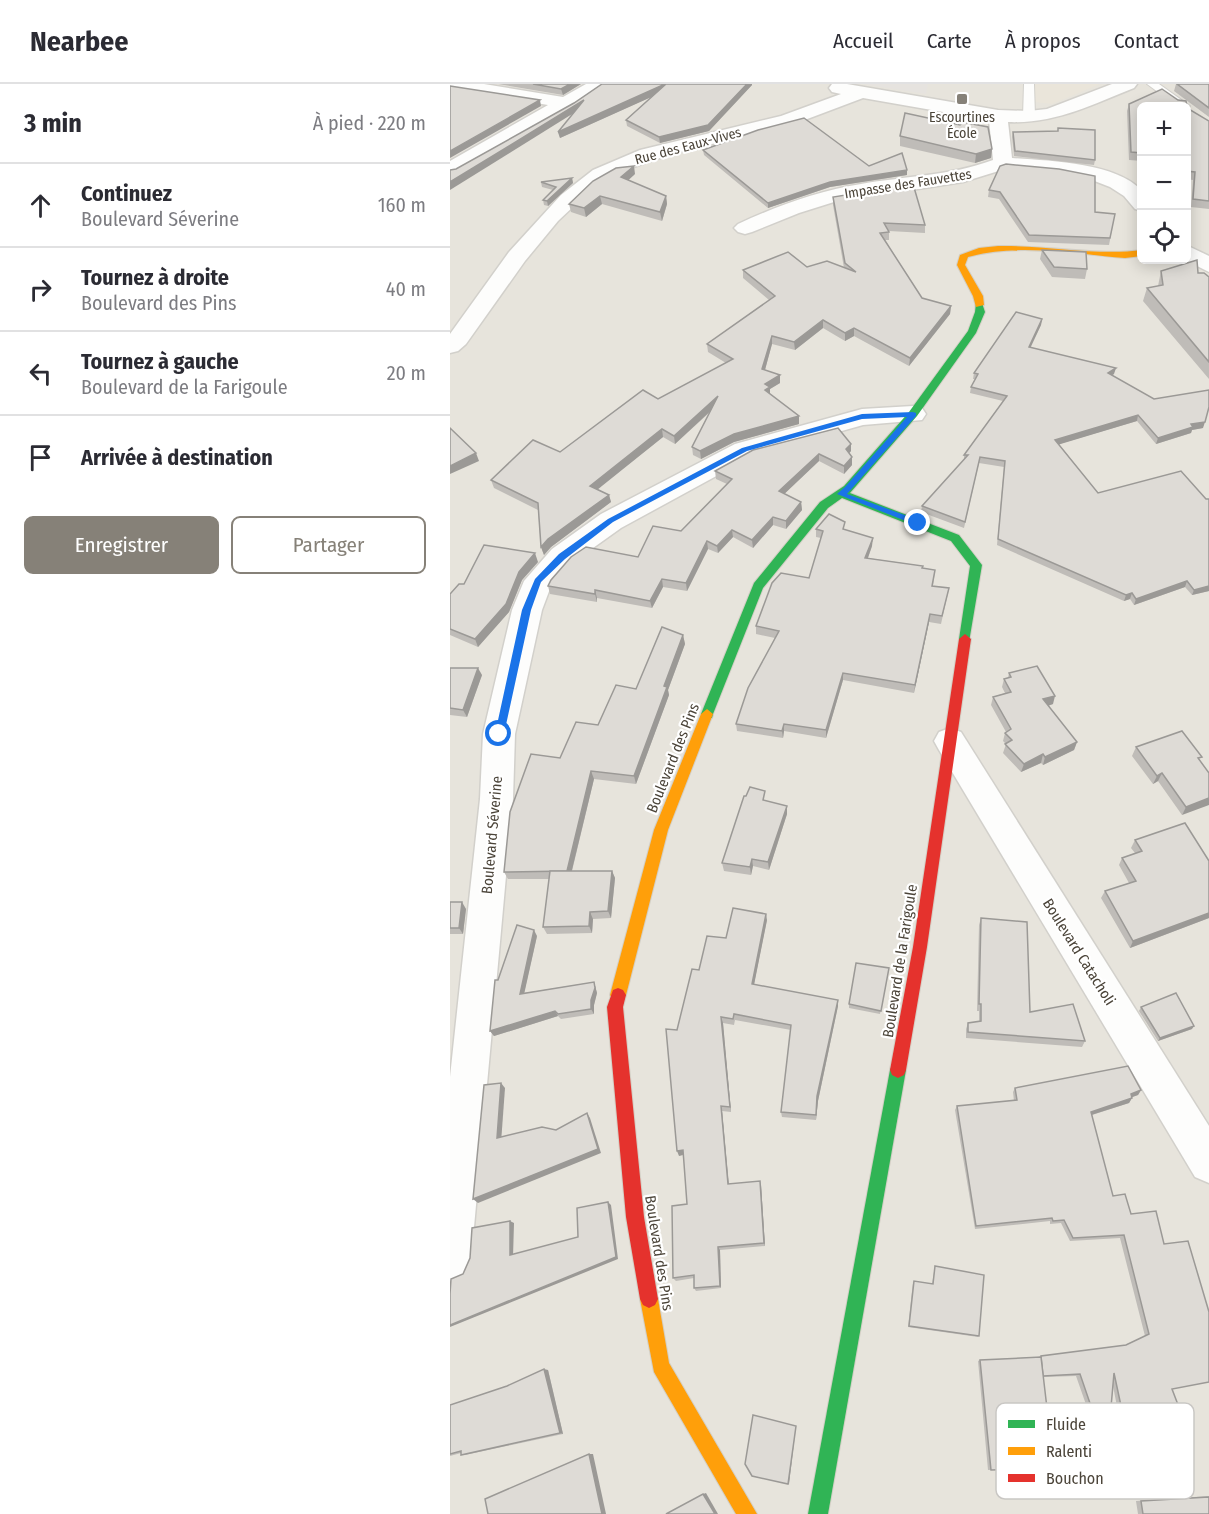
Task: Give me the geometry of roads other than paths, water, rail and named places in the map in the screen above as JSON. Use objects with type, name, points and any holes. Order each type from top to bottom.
[{"type":"street","points":[[450,84],[567,103]]},
{"type":"street","points":[[450,169],[599,84]]},
{"type":"street","points":[[825,84],[999,116],[1029,117],[1051,114],[1128,84]]},
{"type":"street","name":"Rue des Eaux-Vives","points":[[450,346],[459,339],[509,268],[552,215],[586,183],[611,169],[650,154],[789,120],[842,101],[851,89]]},
{"type":"street","points":[[999,116],[1003,163],[1090,172],[1116,183],[1137,197]]},
{"type":"street","name":"Impasse des Fauvettes","points":[[745,228],[770,217],[840,194],[979,174],[1003,163]]},
{"type":"street","name":"Boulevard des Pins","points":[[747,1514],[660,1365],[635,1217],[615,1007],[661,830],[758,586],[824,505],[848,489],[913,414],[973,331],[980,312],[978,296],[961,265],[964,255],[977,250],[1003,249],[1125,255],[1137,254]]},
{"type":"street","points":[[1191,254],[1209,265]]},
{"type":"street","name":"Boulevard Séverine","points":[[450,1260],[464,1143],[495,811],[499,734],[526,610],[538,581],[562,556],[610,520],[744,450],[862,417],[913,414]]},
{"type":"street","name":"Boulevard de la Farigoule","points":[[818,1514],[920,947],[976,564],[955,538],[841,494]]},
{"type":"street","name":"Boulevard Catacholi","points":[[950,741],[1209,1163]]},
{"type":"lane","points":[[1029,84],[1029,117]]},
{"type":"lane","points":[[1152,84],[1178,102]]},
{"type":"place","name":"Escourtines École","points":[[962,99]]}]
